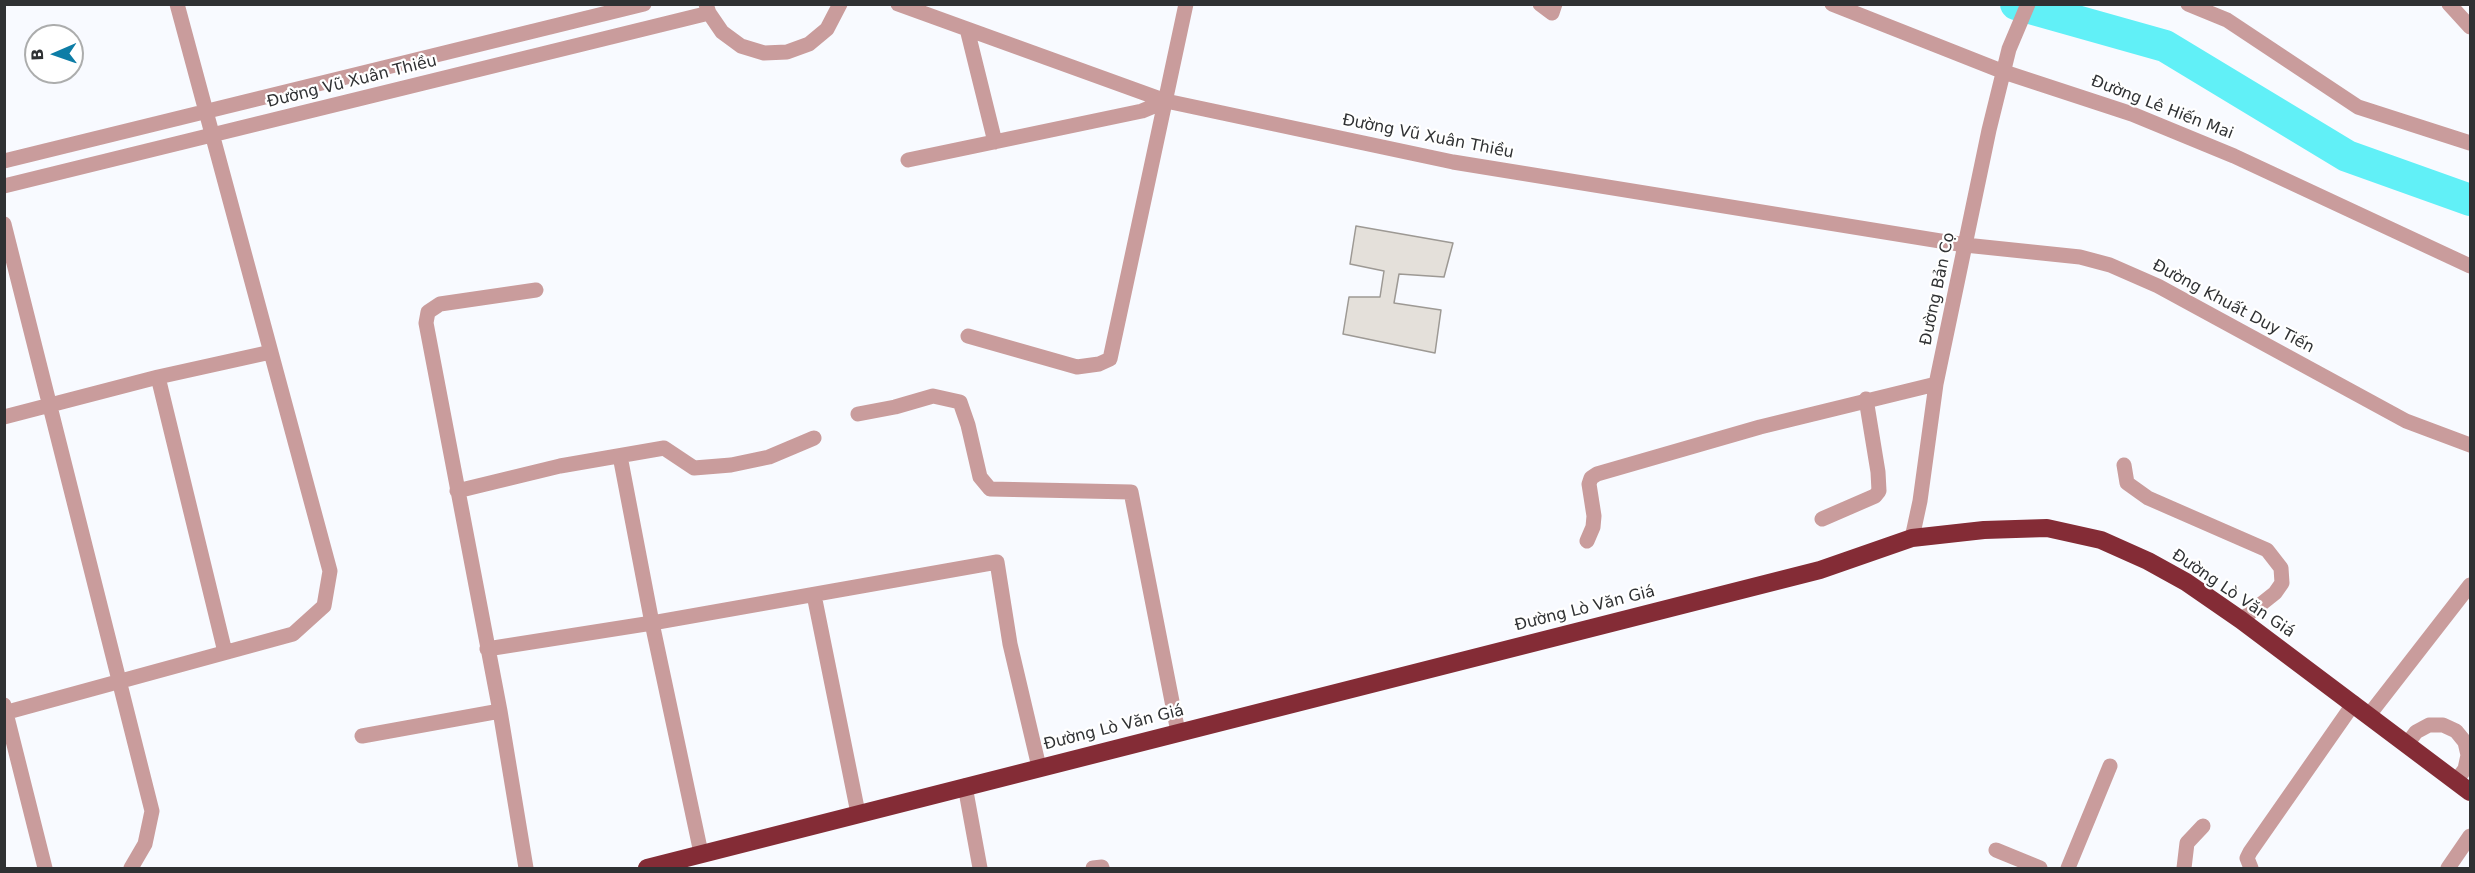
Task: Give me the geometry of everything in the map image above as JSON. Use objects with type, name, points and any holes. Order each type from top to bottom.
[{"type":"highway","name":"Đường Lò Văn Giá","points":[[647,868],[1820,570],[1912,538],[1984,530],[2047,528],[2101,540],[2148,561],[2177,577],[2241,620],[2463,786]]},
{"type":"street","points":[[45,868],[5,710],[293,634],[324,606],[330,571],[177,4]]},
{"type":"street","name":"Đường Vũ Xuân Thiều","points":[[4,161],[644,4]]},
{"type":"street","points":[[707,9],[722,32],[741,46],[764,53],[787,52],[809,44],[827,28],[840,4]]},
{"type":"street","name":"Đường Vũ Xuân Thiều","points":[[898,4],[1166,101],[1453,162],[1965,245]]},
{"type":"street","points":[[968,336],[1077,367],[1099,364],[1110,358],[1186,4]]},
{"type":"street","points":[[1540,4],[1552,13],[1555,4]]},
{"type":"street","name":"Đường Lê Hiến Mai","points":[[1832,4],[2004,72],[2132,114],[2234,156],[2470,266]]},
{"type":"street","name":"Đường Bản Cọ","points":[[1912,538],[1920,501],[1936,384],[1989,130],[2009,49],[2028,4]]},
{"type":"street","points":[[2188,4],[2227,20],[2358,107],[2470,143]]},
{"type":"street","points":[[2217,16],[2230,4]]},
{"type":"street","points":[[2449,4],[2470,27]]},
{"type":"street","name":"Đường Vũ Xuân Thiều","points":[[4,186],[707,9]]},
{"type":"street","points":[[967,29],[995,142]]},
{"type":"street","points":[[908,160],[1142,111],[1166,101]]},
{"type":"street","points":[[4,224],[152,811],[144,844],[131,868]]},
{"type":"street","name":"Đường Khuất Duy Tiến","points":[[1965,245],[2079,257],[2133,273],[2406,421],[2470,443]]},
{"type":"street","points":[[526,868],[500,711],[426,323],[428,312],[440,304],[536,290]]},
{"type":"street","points":[[4,417],[158,376],[271,352]]},
{"type":"street","points":[[158,376],[225,652]]},
{"type":"street","points":[[1587,541],[1593,527],[1594,516],[1589,484],[1597,474],[1760,427],[1866,399],[1936,384]]},
{"type":"street","points":[[858,414],[895,407],[933,396],[960,402],[968,425],[980,477],[990,489],[1131,492],[1178,732]]},
{"type":"street","points":[[1822,519],[1875,496],[1879,491],[1866,399]]},
{"type":"street","points":[[457,491],[560,466],[664,448],[694,468],[732,465],[769,457],[814,438]]},
{"type":"street","points":[[620,456],[652,623],[701,853]]},
{"type":"street","points":[[2124,465],[2127,483],[2148,498],[2267,550],[2281,568],[2282,583],[2275,593],[2241,620]]},
{"type":"street","points":[[487,649],[652,623],[997,562],[1010,644],[1039,767]]},
{"type":"street","points":[[2369,715],[2470,585]]},
{"type":"street","points":[[814,595],[858,813]]},
{"type":"street","points":[[2251,868],[2247,858],[2250,852],[2354,703]]},
{"type":"street","points":[[362,736],[500,711]]},
{"type":"street","points":[[2408,744],[2416,732],[2429,725],[2443,725],[2456,731],[2465,741],[2468,755],[2463,786]]},
{"type":"street","points":[[2068,868],[2110,766]]},
{"type":"street","points":[[965,786],[980,868]]},
{"type":"street","points":[[2184,868],[2187,843],[2203,826]]},
{"type":"street","points":[[2448,868],[2470,836]]},
{"type":"street","points":[[1996,850],[2040,868]]},
{"type":"building","points":[[1356,226],[1453,243],[1444,277],[1399,274],[1394,303],[1441,310],[1435,353],[1343,334],[1349,297],[1380,297],[1384,271],[1350,264]]},
{"type":"waterway","points":[[2016,4],[2165,46],[2347,156],[2470,200]]}]
